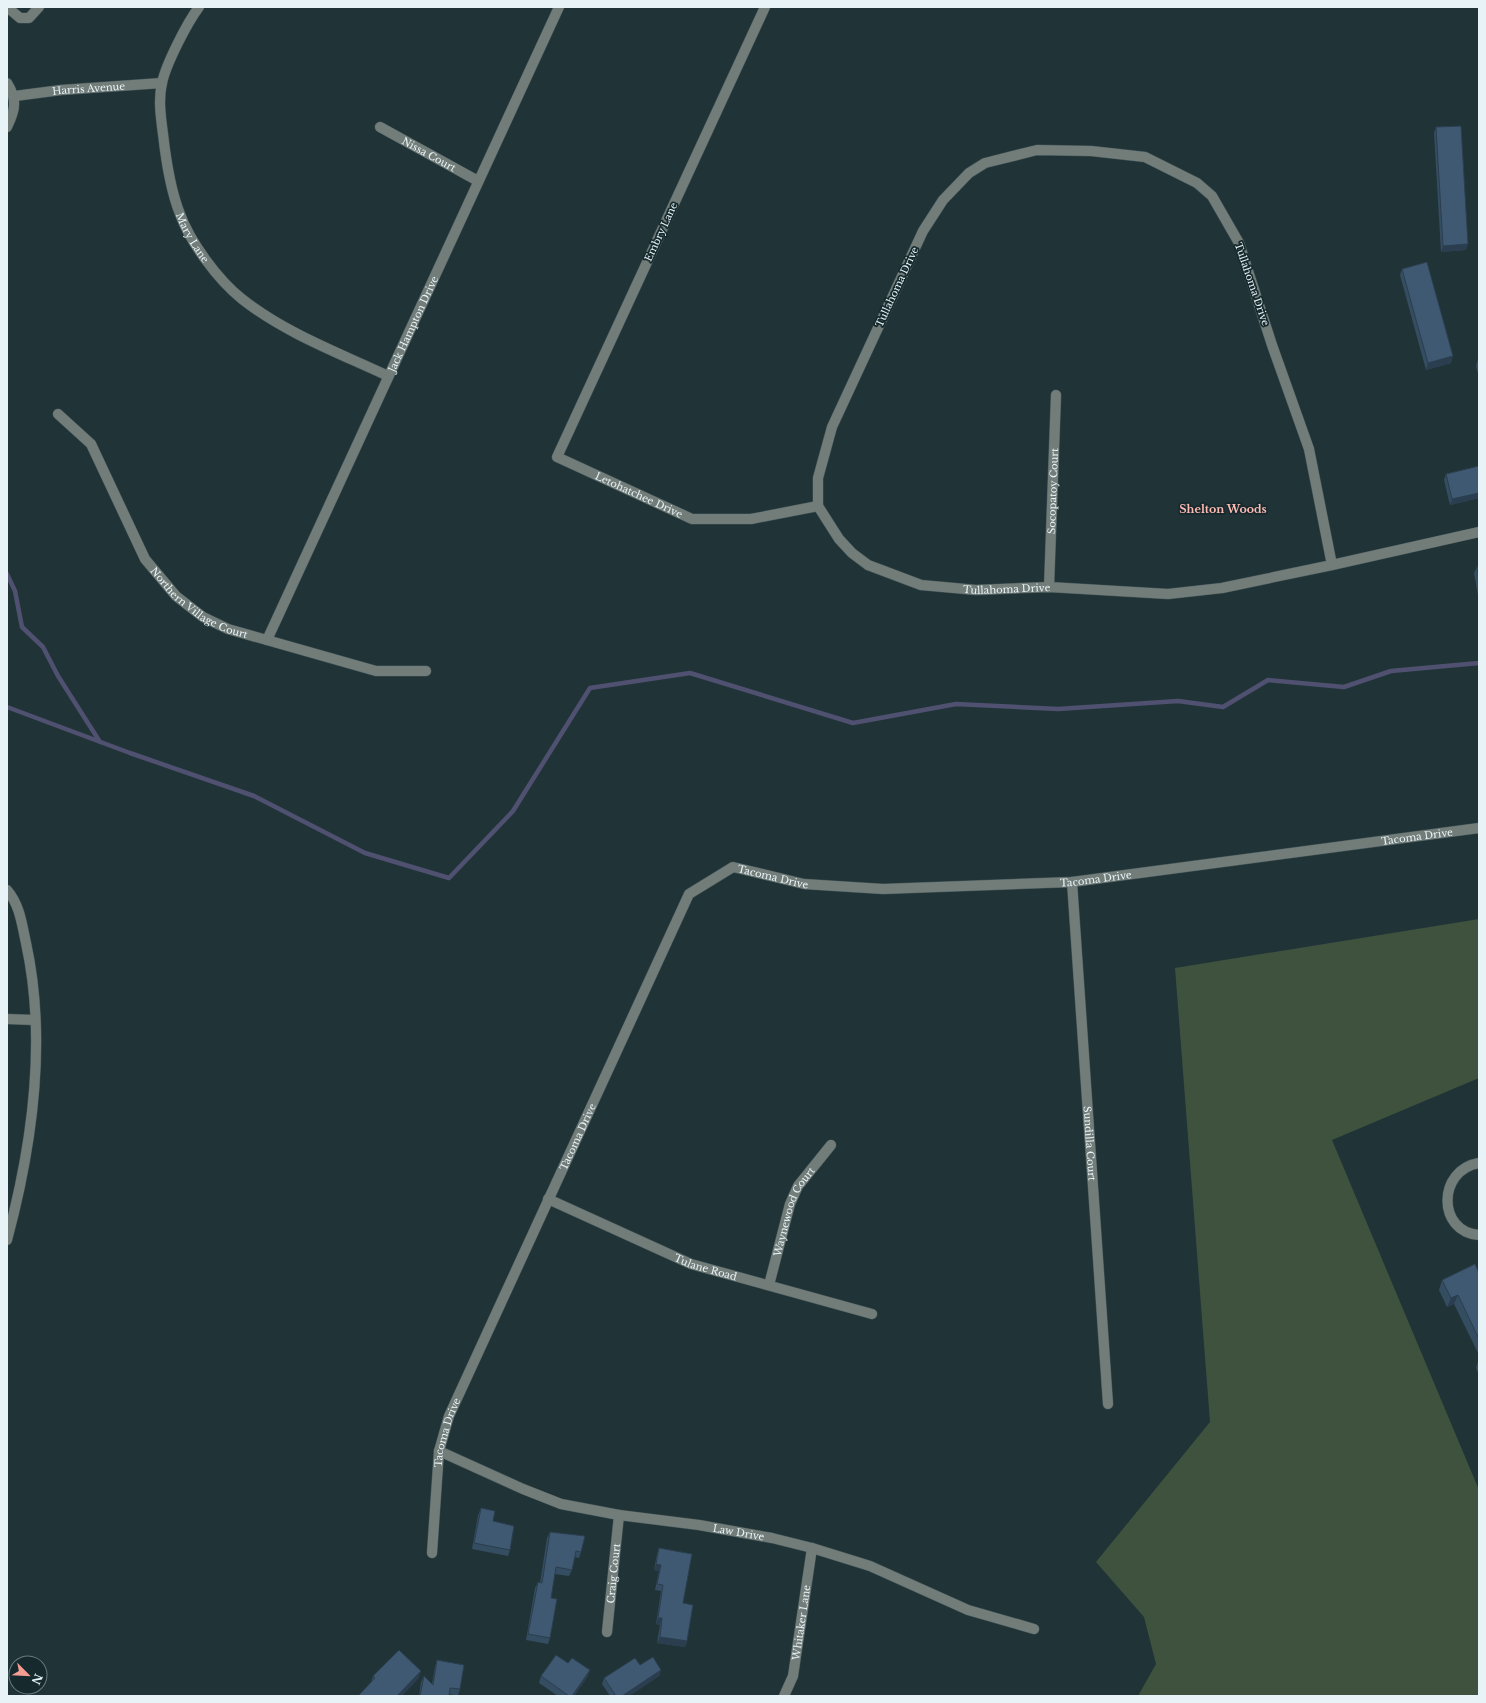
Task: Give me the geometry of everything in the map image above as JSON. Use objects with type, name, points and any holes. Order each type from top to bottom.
[{"type":"street","points":[[7,7],[20,18],[29,18],[39,7]]},
{"type":"street","name":"Mary Lane","points":[[199,7],[192,16],[162,83],[160,110],[166,163],[180,214],[205,260],[241,298],[286,328],[388,376]]},
{"type":"street","name":"Jack Hampton Drive","points":[[267,640],[559,7]]},
{"type":"street","name":"Embry Lane","points":[[557,457],[765,7]]},
{"type":"street","points":[[7,83],[15,96],[12,117],[7,127]]},
{"type":"street","name":"Harris Avenue","points":[[15,96],[61,90],[162,83]]},
{"type":"street","name":"Nissa Court","points":[[380,127],[478,181]]},
{"type":"street","name":"Tullahoma Drive","points":[[1332,565],[1309,449],[1272,345],[1239,243],[1212,196],[1197,183],[1145,158],[1091,151],[1037,150],[985,163],[969,173],[942,200],[923,231],[832,427],[818,478],[818,506],[839,538],[868,565],[921,585],[976,590],[1049,588],[1168,594],[1222,588],[1332,565],[1479,532]]},
{"type":"street","name":"Socopatoy Court","points":[[1049,588],[1056,395]]},
{"type":"street","name":"Northern Village Court","points":[[58,414],[91,444],[145,559],[176,596],[203,617],[228,629],[376,671],[426,671]]},
{"type":"street","name":"Letohatchee Drive","points":[[557,457],[692,519],[751,519],[818,506]]},
{"type":"street","name":"Tacoma Drive","points":[[432,1553],[439,1451],[448,1416],[689,894],[733,867],[804,884],[883,889],[1072,882],[1479,828]]},
{"type":"street","name":"Sundilla Court","points":[[1072,882],[1108,1404]]},
{"type":"street","points":[[7,890],[17,906],[26,940],[30,962],[35,1020],[35,1074],[25,1164],[7,1240]]},
{"type":"street","points":[[7,1019],[35,1020]]},
{"type":"street","name":"Waynewood Court","points":[[769,1285],[790,1204],[798,1186],[832,1145]]},
{"type":"street","points":[[1479,1163],[1470,1164],[1460,1170],[1452,1179],[1446,1201],[1449,1212],[1455,1222],[1464,1230],[1479,1235]]},
{"type":"street","name":"Tulane Road","points":[[548,1199],[691,1264],[872,1314]]},
{"type":"street","name":"Law Drive","points":[[439,1451],[523,1489],[561,1504],[619,1515],[699,1525],[772,1538],[812,1548],[870,1566],[968,1610],[1034,1629]]},
{"type":"street","name":"Craig Court","points":[[607,1632],[619,1515]]},
{"type":"street","name":"Whitaker Lane","points":[[784,1696],[793,1676],[812,1548]]},
{"type":"green space","points":[[1479,919],[1479,1078],[1332,1140],[1479,1490],[1479,1696],[1138,1696],[1156,1664],[1144,1617],[1096,1562],[1210,1422],[1175,968]]},
{"type":"building","points":[[1461,126],[1468,244],[1443,246],[1436,127]]},
{"type":"building","points":[[1427,262],[1453,356],[1428,363],[1402,269]]},
{"type":"building","points":[[1479,466],[1479,493],[1452,499],[1446,474]]},
{"type":"building","points":[[1479,566],[1479,580],[1477,567]]},
{"type":"building","points":[[1475,1264],[1479,1273],[1479,1339],[1458,1295],[1451,1298],[1442,1280]]},
{"type":"building","points":[[481,1508],[495,1511],[493,1521],[514,1526],[510,1550],[474,1543]]},
{"type":"building","points":[[550,1532],[585,1536],[581,1552],[576,1551],[572,1570],[556,1567],[551,1598],[557,1599],[550,1638],[528,1634],[538,1582],[542,1583]]},
{"type":"building","points":[[659,1548],[692,1554],[683,1603],[693,1605],[687,1641],[660,1637],[662,1618],[658,1618],[663,1585],[657,1584],[661,1565],[656,1564]]},
{"type":"building","points":[[399,1650],[421,1671],[397,1696],[358,1696],[375,1678],[373,1676]]},
{"type":"building","points":[[556,1655],[568,1663],[572,1658],[590,1670],[572,1696],[569,1696],[541,1676]]},
{"type":"building","points":[[653,1657],[661,1670],[622,1696],[616,1696],[604,1678],[635,1658],[640,1665]]},
{"type":"building","points":[[437,1660],[464,1665],[460,1689],[450,1688],[449,1696],[420,1696],[424,1676],[433,1685]]},
{"type":"waterway","points":[[7,574],[15,591],[22,627],[43,647],[58,676],[100,742]]},
{"type":"waterway","points":[[7,707],[130,753],[254,796],[365,853],[449,878],[513,811],[590,688],[690,673],[853,723],[956,704],[1058,709],[1178,701],[1223,707],[1268,680],[1344,687],[1391,671],[1479,663]]},
{"type":"district","name":"Shelton Woods","points":[[1223,509]]}]
